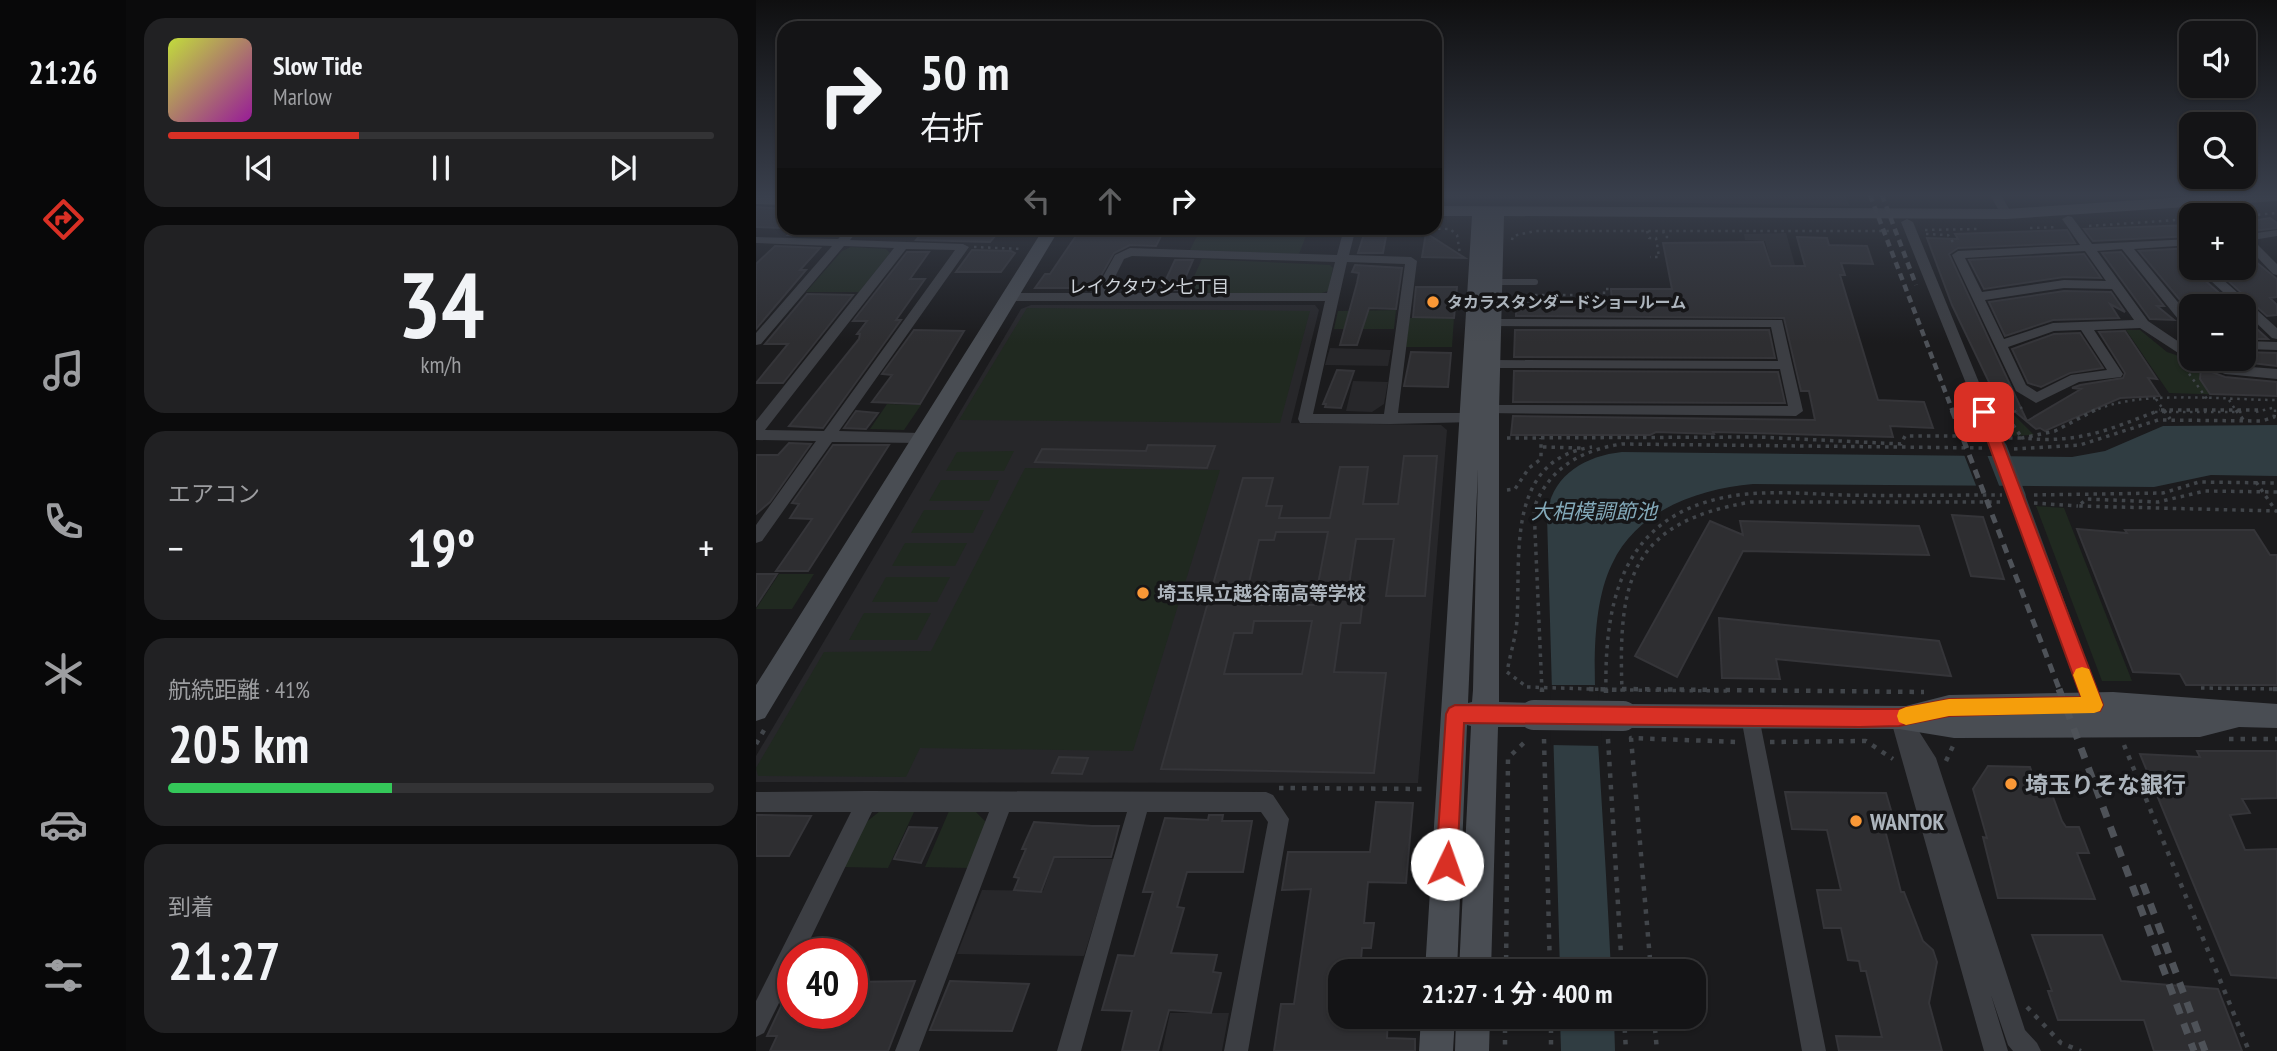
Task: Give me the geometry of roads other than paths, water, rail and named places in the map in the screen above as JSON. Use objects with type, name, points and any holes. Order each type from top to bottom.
[{"type":"street","points":[[756,340],[840,244]]},
{"type":"street","points":[[756,537],[963,247],[863,244]]},
{"type":"street","points":[[756,709],[1041,244]]},
{"type":"street","points":[[1345,244],[1305,419],[1390,419],[1479,414],[1796,411],[1777,323],[1493,323]]},
{"type":"street","points":[[1442,959],[1455,714],[1491,244]]},
{"type":"street","points":[[1475,959],[1485,713],[1479,414],[1490,364],[1493,244]]},
{"type":"street","points":[[1918,244],[1998,444],[2097,715]]},
{"type":"street","points":[[2086,244],[2143,324],[2179,348]]},
{"type":"street","points":[[2125,245],[2179,311]]},
{"type":"street","points":[[2084,324],[2116,374],[2076,378],[2036,398],[2021,388],[1958,255],[2125,245],[2179,246]]},
{"type":"street","points":[[756,433],[903,246]]},
{"type":"street","points":[[2256,250],[2277,271]]},
{"type":"street","points":[[1098,298],[1119,257],[1130,252],[1411,261],[1390,419]]},
{"type":"street","points":[[2216,280],[2277,335]]},
{"type":"street","points":[[1978,297],[2064,284],[2115,285]]},
{"type":"street","points":[[1007,298],[1332,297]]},
{"type":"street","points":[[2000,345],[2053,327],[2143,324]]},
{"type":"street","points":[[2256,345],[2277,346]]},
{"type":"street","points":[[1490,364],[1786,365]]},
{"type":"street","points":[[2251,371],[2277,373]]},
{"type":"street","points":[[756,433],[921,438]]},
{"type":"street","points":[[1455,714],[1485,713],[1537,721],[1618,714],[1899,717],[1954,725],[2097,715],[2200,724],[2239,715],[2277,716]]},
{"type":"street","points":[[1750,717],[1814,1051]]},
{"type":"street","points":[[1899,717],[1996,1051]]},
{"type":"street","points":[[1899,717],[1926,758],[2016,1037],[2029,1051]]},
{"type":"street","points":[[756,1025],[867,801]]},
{"type":"street","points":[[756,802],[1266,802],[1279,819],[1236,1051]]},
{"type":"street","points":[[907,1051],[1002,803]]},
{"type":"street","points":[[1069,1051],[1140,803]]},
{"type":"street","points":[[1436,1051],[1437,1029]]},
{"type":"street","points":[[1472,1051],[1473,1029]]},
{"type":"lane","points":[[1493,282],[1535,282]]},
{"type":"water","name":"大相模調節池","points":[[2277,425],[2277,476],[2211,475],[2154,487],[1753,484],[1691,497],[1653,516],[1637,529],[1612,564],[1598,612],[1596,639],[1595,696],[1610,959],[1560,959],[1547,516],[1555,490],[1572,470],[1595,458],[1622,452],[2072,457],[2105,451],[2163,426]]},
{"type":"water","points":[[1560,1029],[1614,1029],[1615,1051],[1561,1051]]},
{"type":"railway","points":[[1889,244],[1953,412]]},
{"type":"railway","points":[[1901,244],[1916,285]]},
{"type":"railway","points":[[1952,410],[2060,691]]},
{"type":"railway","points":[[2059,689],[2194,1051]]},
{"type":"railway","points":[[2143,884],[2205,1051]]},
{"type":"place","name":"タカラスタンダードショールーム","points":[[1433,302]]},
{"type":"place","name":"埼玉県立越谷南高等学校","points":[[1143,593]]},
{"type":"place","name":"埼玉りそな銀行","points":[[2011,784]]},
{"type":"place","name":"WANTOK","points":[[1856,821]]},
{"type":"district","name":"レイクタウン七丁目","points":[[1149,286]]}]
